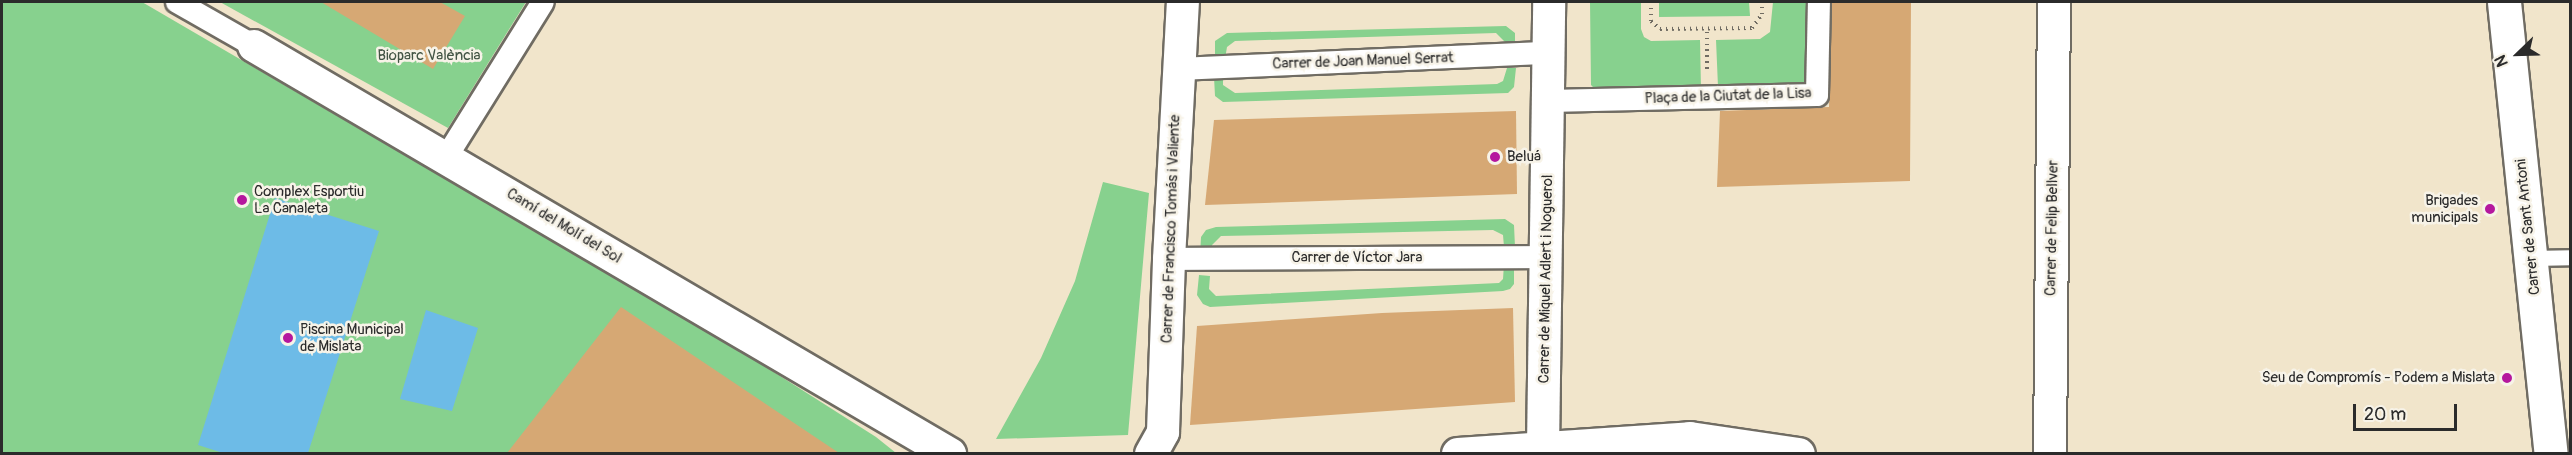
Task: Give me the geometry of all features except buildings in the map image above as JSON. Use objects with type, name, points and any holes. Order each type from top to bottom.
[{"type":"street","name":"Camí del Molí del Sol","points":[[177,2],[447,156],[950,453]]},
{"type":"street","points":[[447,156],[543,2]]},
{"type":"street","name":"Carrer de Francisco Tomás i Valiente","points":[[1151,453],[1163,432],[1169,259],[1183,2]]},
{"type":"street","name":"Carrer de Miquel Adlert i Noguerol","points":[[1544,448],[1549,2]]},
{"type":"street","name":"Plaça de la Ciutat de la Lisa","points":[[1548,101],[1817,95],[1819,2]]},
{"type":"street","name":"Carrer de Felip Bellver","points":[[2050,453],[2054,2]]},
{"type":"street","name":"Carrer de Sant Antoni","points":[[2504,2],[2551,453]]},
{"type":"street","name":"Carrer de Joan Manuel Serrat","points":[[1178,69],[1549,53]]},
{"type":"street","name":"Carrer de Víctor Jara","points":[[1169,259],[1546,258]]},
{"type":"street","points":[[1458,453],[1544,448],[1690,446],[1799,453]]},
{"type":"lane","points":[[2531,258],[2571,257]]},
{"type":"path","points":[[1651,2],[1651,21],[1660,29],[1752,28],[1762,14],[1762,2]]},
{"type":"path","points":[[1707,28],[1707,98]]},
{"type":"green space","name":"Complex Esportiu La Canaleta","points":[[2,2],[142,2],[747,355],[876,437],[896,453],[2,453]]},
{"type":"green space","name":"Bioparc València","points":[[220,2],[526,2],[448,128]]},
{"type":"green space","points":[[1590,2],[1641,2],[1641,29],[1644,37],[1651,41],[1700,40],[1701,89],[1597,91],[1591,85]]},
{"type":"green space","points":[[1659,2],[1749,2],[1750,16],[1659,17]]},
{"type":"green space","points":[[1773,2],[1812,2],[1810,86],[1718,87],[1716,40],[1760,39],[1770,32]]},
{"type":"green space","points":[[1506,26],[1515,33],[1515,52],[1496,33],[1235,41],[1227,47],[1225,59],[1215,59],[1215,41],[1227,33]]},
{"type":"green space","points":[[1507,68],[1516,68],[1514,87],[1508,93],[1223,102],[1215,96],[1214,77],[1223,77],[1223,85],[1235,93],[1497,84],[1503,81]]},
{"type":"green space","points":[[1103,182],[1149,193],[1128,435],[996,439],[1041,358],[1075,281]]},
{"type":"green space","points":[[1505,219],[1514,225],[1515,247],[1504,247],[1503,235],[1493,230],[1221,236],[1212,245],[1212,256],[1200,256],[1201,237],[1206,230],[1216,227]]},
{"type":"green space","points":[[1504,264],[1514,264],[1514,284],[1510,289],[1503,291],[1210,307],[1203,304],[1197,295],[1199,275],[1210,276],[1209,289],[1216,296],[1499,283],[1503,279]]},
{"type":"water","name":"Piscina Municipal de Mislata","points":[[275,198],[379,231],[308,453],[223,453],[198,445]]},
{"type":"water","points":[[426,310],[478,328],[452,411],[400,399]]},
{"type":"place","name":"Beluá","points":[[1495,157]]},
{"type":"place","name":"Complex Esportiu La Canaleta","points":[[242,200]]},
{"type":"place","name":"Brigades municipals","points":[[2490,209]]},
{"type":"place","name":"Piscina Municipal de Mislata","points":[[288,338]]},
{"type":"place","name":"Seu de Compromís - Podem a Mislata","points":[[2507,378]]}]
